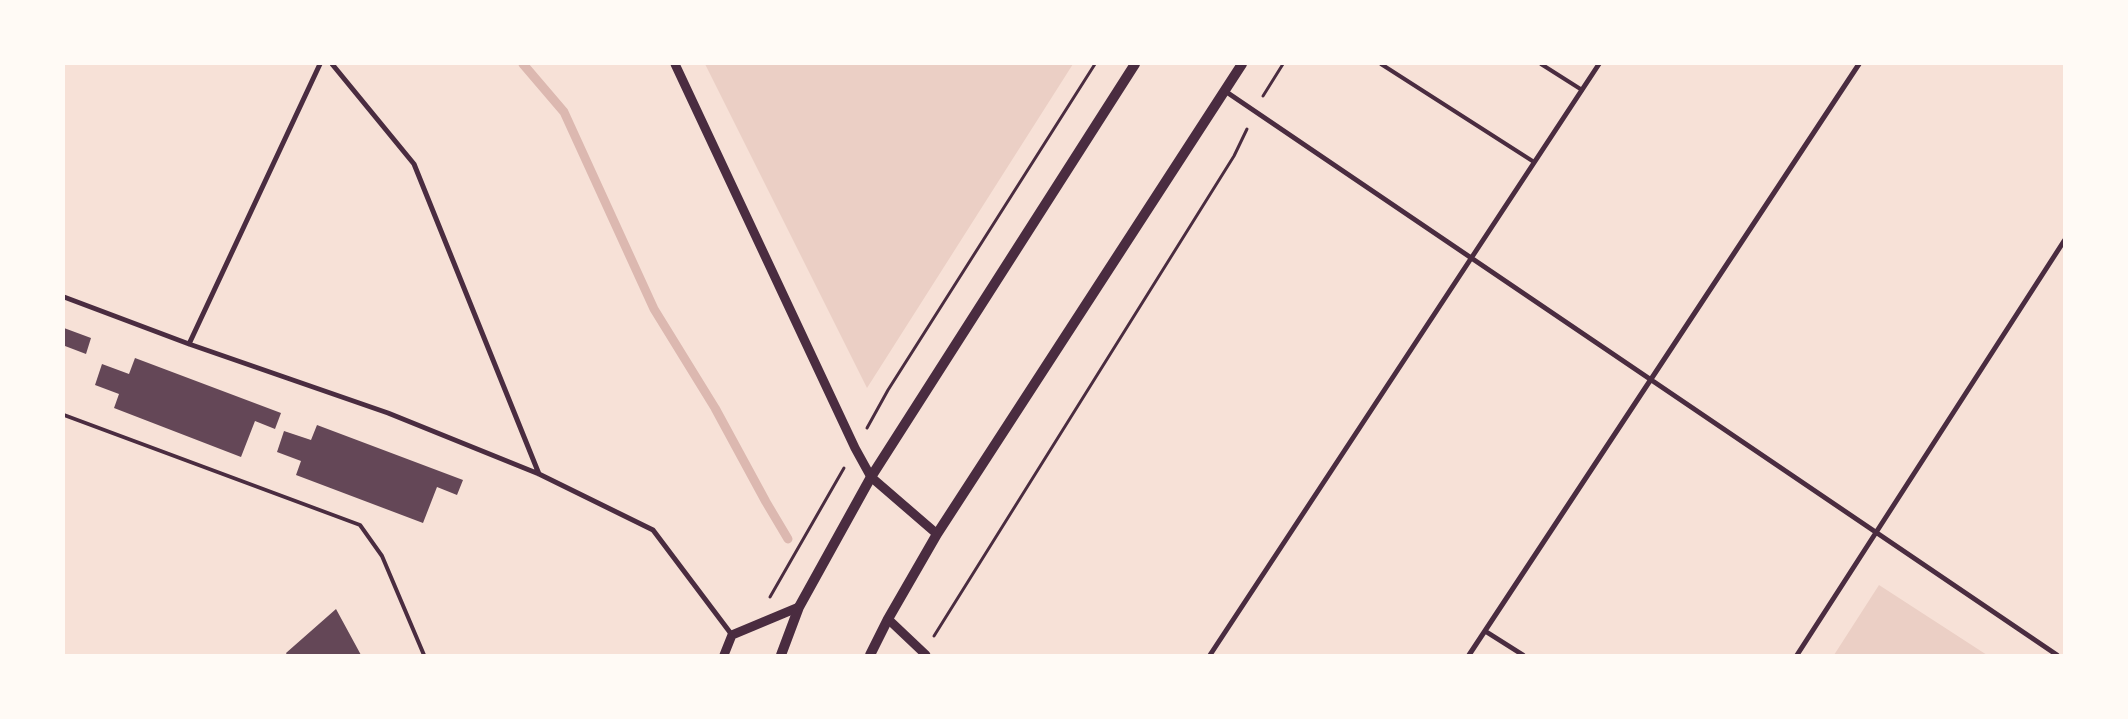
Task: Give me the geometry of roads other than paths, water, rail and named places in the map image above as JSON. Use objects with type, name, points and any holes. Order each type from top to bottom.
[{"type":"main road","points":[[781,655],[799,607],[871,477],[1135,64]]},
{"type":"main road","points":[[870,655],[888,619],[937,534],[1242,64]]},
{"type":"street","points":[[189,344],[320,64]]},
{"type":"street","points":[[332,64],[414,164],[539,474]]},
{"type":"street","points":[[675,64],[855,448],[871,477],[937,534]]},
{"type":"street","points":[[1210,655],[1599,64]]},
{"type":"street","points":[[1469,655],[1859,64]]},
{"type":"street","points":[[1225,91],[2057,655]]},
{"type":"street","points":[[1797,655],[2064,242]]},
{"type":"street","points":[[64,297],[189,344],[388,412],[539,474],[652,530],[732,635]]},
{"type":"street","points":[[724,655],[732,635],[799,607]]},
{"type":"street","points":[[888,619],[925,654]]},
{"type":"street","points":[[1485,631],[1523,655]]},
{"type":"lane","points":[[1381,64],[1534,162]]},
{"type":"lane","points":[[1541,64],[1582,90]]},
{"type":"lane","points":[[64,415],[360,525],[382,556],[424,655]]},
{"type":"waterway","points":[[523,64],[564,112],[654,309],[715,408],[788,539]]}]
